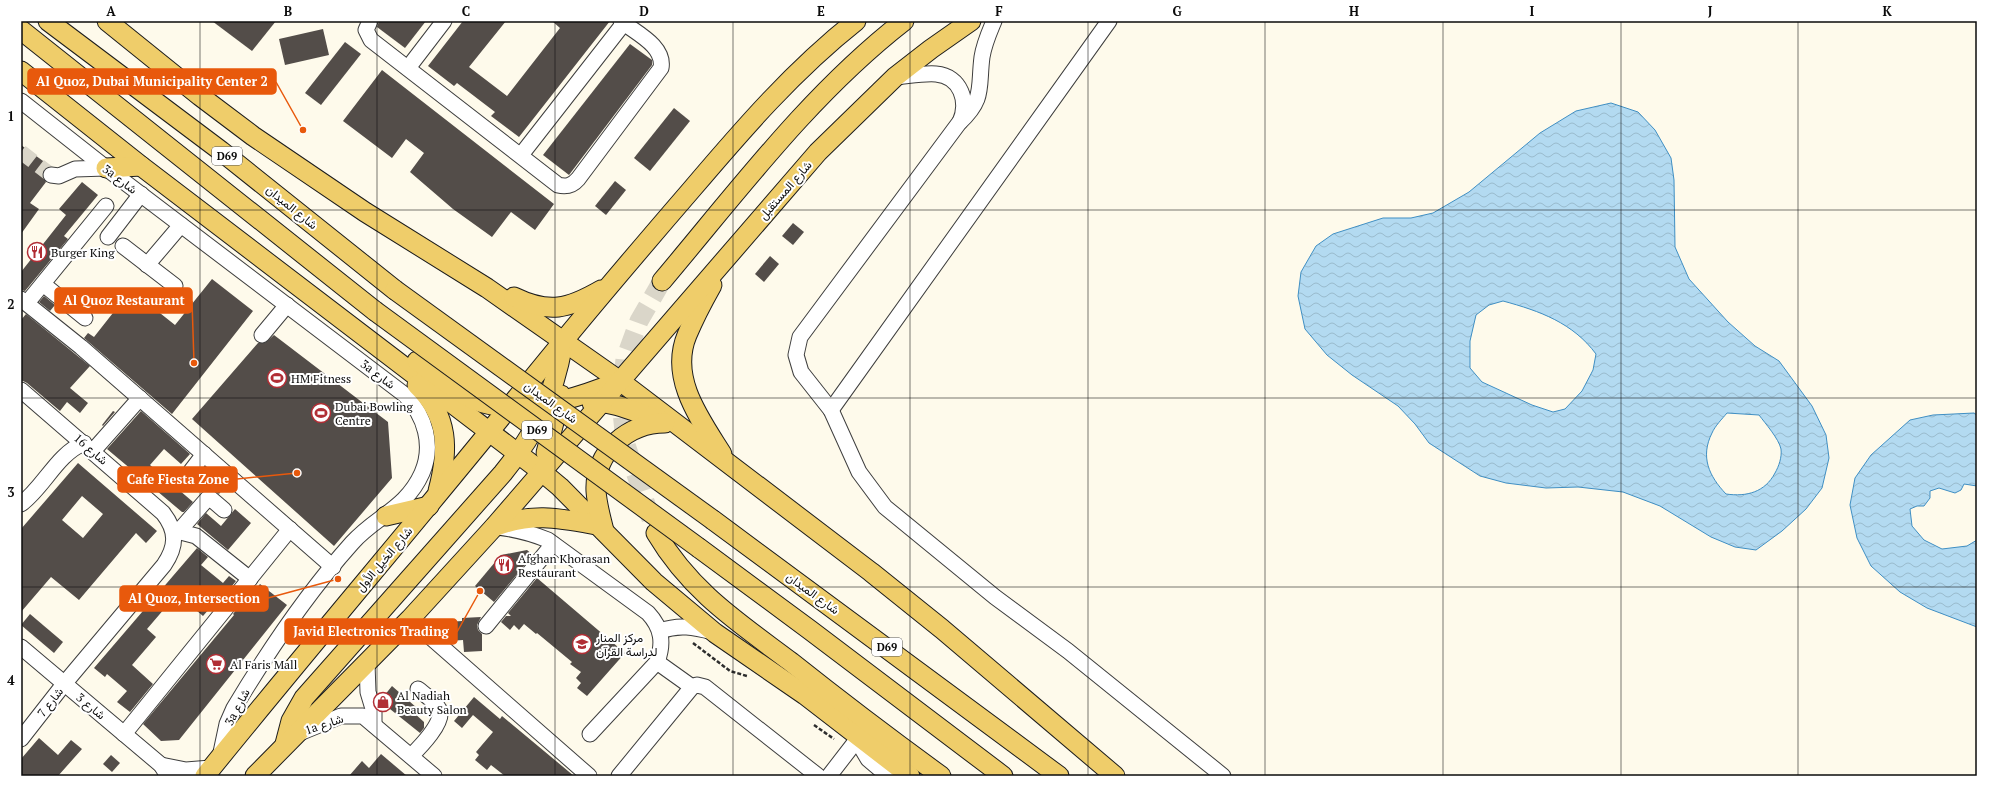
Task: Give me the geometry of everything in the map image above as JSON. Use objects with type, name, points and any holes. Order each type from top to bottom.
[{"type":"main road","points":[[107,21],[200,96],[259,140],[365,212],[487,288],[620,381],[871,572],[1116,776]]},
{"type":"main road","points":[[542,472],[557,372],[569,345],[610,284],[754,117],[843,27],[856,21]]},
{"type":"main road","points":[[662,282],[805,113],[849,69],[904,21]]},
{"type":"main road","name":"شارع المستقبل","points":[[620,381],[818,152],[895,78],[931,49],[971,21]]},
{"type":"main road","name":"شارع الميدان","points":[[53,23],[222,151],[395,290],[713,520],[1059,776]]},
{"type":"main road","name":"D69","points":[[21,30],[375,311],[816,634],[1002,776]]},
{"type":"main road","points":[[21,71],[141,166],[542,472],[601,528],[654,582],[715,633],[805,695],[854,736],[910,776]]},
{"type":"main road","points":[[106,168],[141,166]]},
{"type":"main road","points":[[726,257],[686,336],[682,355],[683,375],[691,403],[727,463]]},
{"type":"main road","points":[[487,288],[534,306],[562,308],[576,304],[610,284]]},
{"type":"main road","points":[[378,347],[386,345],[402,351],[475,400],[492,406],[510,407],[601,402],[627,407],[650,417],[675,423]]},
{"type":"main road","name":"شارع الخيل الأول","points":[[212,767],[373,570],[433,501],[510,407],[569,345]]},
{"type":"main road","points":[[378,347],[390,364],[423,391],[439,416],[446,446],[445,462],[433,501],[386,516]]},
{"type":"main road","points":[[489,432],[522,416],[620,381]]},
{"type":"main road","points":[[255,776],[410,619],[494,527],[620,381]]},
{"type":"main road","points":[[290,740],[290,721],[304,698],[519,454],[552,405]]},
{"type":"main road","points":[[601,528],[596,491],[597,478],[606,454],[619,439],[636,429],[648,424],[675,423]]},
{"type":"main road","points":[[494,527],[512,520],[548,517],[601,528]]},
{"type":"main road","points":[[656,533],[682,572],[711,600],[876,728],[941,776]]},
{"type":"street","points":[[370,21],[366,30],[368,37],[558,185],[569,186],[578,179],[661,68],[662,59],[658,51],[622,22],[521,155]]},
{"type":"street","points":[[408,68],[444,21]]},
{"type":"street","points":[[994,21],[984,47],[979,96],[974,106],[959,123],[800,337],[796,350],[797,364],[801,372],[831,410],[858,472],[885,507],[995,597],[1068,651],[1223,776]]},
{"type":"street","points":[[831,410],[1109,21]]},
{"type":"street","points":[[895,78],[937,74],[951,79],[958,86],[962,94],[964,104],[963,113],[959,123]]},
{"type":"street","name":"3a شارع","points":[[21,101],[140,194],[405,394],[419,412],[426,434],[428,446],[423,471],[417,483],[403,501],[386,516],[360,535],[295,616],[237,703],[227,724],[212,767]]},
{"type":"street","points":[[51,175],[59,176],[75,169],[106,168]]},
{"type":"street","points":[[108,237],[140,194]]},
{"type":"street","points":[[106,206],[43,284],[23,300],[140,398],[333,567]]},
{"type":"street","points":[[147,265],[181,225]]},
{"type":"street","points":[[123,246],[175,286]]},
{"type":"street","points":[[43,284],[85,318]]},
{"type":"street","points":[[262,335],[287,305]]},
{"type":"street","name":"شارع 16","points":[[21,390],[89,447],[163,513],[176,531]]},
{"type":"street","points":[[21,504],[29,498],[70,452],[89,447],[140,398]]},
{"type":"street","points":[[191,471],[204,454]]},
{"type":"street","points":[[64,684],[164,565],[171,554],[176,531],[208,498],[224,510]]},
{"type":"street","points":[[494,527],[512,528],[531,533],[551,542],[648,613],[655,621],[666,629],[685,626],[715,633]]},
{"type":"street","points":[[124,734],[290,530]]},
{"type":"street","points":[[176,531],[196,536],[250,579]]},
{"type":"street","points":[[486,626],[551,542]]},
{"type":"street","points":[[410,619],[587,775]]},
{"type":"street","points":[[590,734],[656,662],[666,629]]},
{"type":"street","name":"شارع 3","points":[[21,647],[124,734],[165,771],[212,767]]},
{"type":"street","points":[[656,662],[692,687]]},
{"type":"street","points":[[367,663],[368,692],[374,712],[374,726]]},
{"type":"street","name":"شارع 7","points":[[21,739],[64,684]]},
{"type":"street","points":[[619,776],[692,687],[697,685],[705,687],[818,776]]},
{"type":"street","points":[[411,756],[428,739],[440,715],[439,708],[418,689]]},
{"type":"street","name":"1a شارع","points":[[290,740],[331,719],[352,715],[363,716],[434,776]]},
{"type":"street","points":[[829,776],[854,736],[871,762],[888,776]]},
{"type":"path","points":[[666,629],[730,670],[752,677]]},
{"type":"path","points":[[813,724],[836,740],[854,736]]},
{"type":"water","points":[[1611,103],[1638,112],[1655,130],[1671,158],[1674,180],[1675,247],[1689,279],[1728,322],[1755,346],[1779,361],[1812,406],[1826,435],[1829,458],[1822,488],[1806,509],[1782,531],[1756,550],[1735,547],[1711,537],[1660,506],[1623,492],[1578,487],[1546,488],[1506,483],[1480,476],[1429,443],[1415,424],[1398,406],[1352,375],[1327,355],[1305,329],[1298,296],[1301,272],[1316,246],[1333,234],[1383,218],[1411,218],[1433,213],[1469,192],[1540,133],[1576,111]],"holes":[[[1503,301],[1543,314],[1566,326],[1587,343],[1596,354],[1593,370],[1582,391],[1565,409],[1553,412],[1532,405],[1482,382],[1470,368],[1470,341],[1476,315],[1489,305]],[[1727,413],[1759,415],[1772,431],[1780,445],[1781,458],[1775,473],[1766,485],[1755,492],[1741,495],[1726,494],[1715,480],[1708,466],[1708,442],[1715,428]]]},
{"type":"water","points":[[1974,413],[1977,415],[1977,486],[1964,484],[1961,490],[1955,493],[1939,488],[1930,491],[1930,498],[1924,506],[1917,506],[1910,509],[1912,526],[1924,540],[1942,549],[1967,546],[1977,540],[1977,627],[1927,608],[1900,592],[1871,566],[1857,538],[1850,505],[1855,478],[1871,455],[1910,420],[1933,415]]},
{"type":"building","points":[[212,21],[276,21],[252,51]]},
{"type":"building","points":[[379,21],[426,21],[405,48],[377,27]]},
{"type":"building","points":[[463,21],[506,21],[469,67],[507,96],[560,28],[552,21],[610,21],[519,137],[491,116],[495,112],[457,83],[454,86],[428,66]]},
{"type":"building","points":[[323,29],[329,55],[285,65],[279,39]]},
{"type":"building","points":[[345,42],[361,54],[321,105],[305,93]]},
{"type":"building","points":[[630,44],[652,60],[652,65],[569,175],[543,155]]},
{"type":"building","points":[[382,70],[554,204],[535,230],[511,212],[492,237],[453,209],[410,172],[424,153],[406,139],[392,158],[343,121]]},
{"type":"building","points":[[674,108],[690,121],[650,171],[634,158]]},
{"type":"building","points":[[21,145],[50,166],[44,169],[42,174],[46,182],[30,203],[39,209],[21,234]]},
{"type":"building","points":[[615,181],[626,190],[606,215],[595,206]]},
{"type":"building","points":[[82,182],[98,195],[64,236],[68,239],[25,291],[21,290],[21,272],[66,215],[59,209]]},
{"type":"building","points":[[793,223],[804,232],[793,245],[782,236]]},
{"type":"building","points":[[770,256],[779,264],[764,282],[755,274]]},
{"type":"building","points":[[212,279],[253,311],[172,414],[84,338],[88,333],[94,337],[131,290],[175,325]]},
{"type":"building","points":[[44,296],[55,305],[50,311],[39,302]]},
{"type":"building","points":[[26,314],[90,366],[70,388],[88,403],[80,413],[67,402],[60,411],[27,383],[21,380],[21,320]]},
{"type":"building","points":[[274,335],[388,422],[392,478],[334,546],[192,419],[258,343],[265,343]]},
{"type":"building","points":[[113,411],[115,412],[103,426],[102,425]]},
{"type":"building","points":[[141,411],[190,454],[181,464],[164,449],[150,465],[193,502],[184,512],[182,512],[107,449]]},
{"type":"building","points":[[78,463],[157,531],[146,543],[136,533],[79,600],[51,577],[21,612],[21,529]],"holes":[[[82,496],[103,514],[83,538],[62,520]]]},
{"type":"building","points":[[208,470],[226,485],[219,494],[200,479]]},
{"type":"building","points":[[235,509],[251,523],[228,550],[197,524],[206,513],[221,526]]},
{"type":"building","points":[[197,548],[208,557],[201,565],[223,583],[229,576],[236,581],[219,602],[217,600],[203,616],[177,594],[147,629],[156,637],[132,665],[153,684],[130,712],[117,702],[127,691],[107,674],[105,677],[94,668]]},
{"type":"building","points":[[527,550],[533,555],[494,602],[475,586],[501,555]]},
{"type":"building","name":"مركز المنار لدراسة القرآن","points":[[537,578],[625,653],[587,696],[577,688],[581,683],[576,678],[581,672],[570,664],[572,662],[524,624],[519,630],[514,625],[510,630],[501,622],[506,616],[511,616],[508,613]]},
{"type":"building","name":"Al Faris Mall","points":[[260,584],[287,605],[179,740],[161,741],[143,724],[234,615],[233,614],[250,593],[252,594]]},
{"type":"building","points":[[30,614],[63,642],[54,653],[21,625]]},
{"type":"building","points":[[481,617],[477,625],[478,630],[482,634],[482,651],[464,652],[463,640],[449,641],[439,632],[448,622],[462,621],[462,618]]},
{"type":"building","points":[[392,686],[417,708],[413,712],[424,722],[424,728],[420,733],[380,701]]},
{"type":"building","points":[[474,697],[500,719],[502,716],[574,776],[505,776],[491,765],[487,770],[475,760],[479,755],[476,752],[493,732],[473,715],[462,728],[454,721]]},
{"type":"building","points":[[39,738],[58,755],[71,740],[82,749],[58,776],[21,776],[21,759]]},
{"type":"building","points":[[381,754],[407,776],[349,776],[362,761],[369,768]]},
{"type":"building","points":[[111,755],[120,763],[112,772],[103,764]]},
{"type":"tunnel","points":[[21,152],[51,175]]},
{"type":"tunnel","points":[[651,519],[625,442],[621,401],[625,359],[639,321],[662,281]]},
{"type":"place","name":"Al Quoz, Dubai Municipality Center 2","points":[[303,130]]},
{"type":"place","name":"Burger King","points":[[37,252]]},
{"type":"place","name":"Al Quoz Restaurant","points":[[194,363]]},
{"type":"place","name":"HM Fitness","points":[[277,378]]},
{"type":"place","name":"Dubai Bowling Centre","points":[[321,413]]},
{"type":"place","name":"Cafe Fiesta Zone","points":[[297,473]]},
{"type":"place","name":"Afghan Khorasan Restaurant","points":[[504,565]]},
{"type":"place","name":"Al Quoz, Intersection","points":[[338,579]]},
{"type":"place","name":"Javid Electronics Trading","points":[[480,591]]},
{"type":"place","name":"مركز المنار لدراسة القرآن","points":[[582,644]]},
{"type":"place","name":"Al Faris Mall","points":[[216,664]]},
{"type":"place","name":"Al Nadiah Beauty Salon","points":[[383,702]]}]
